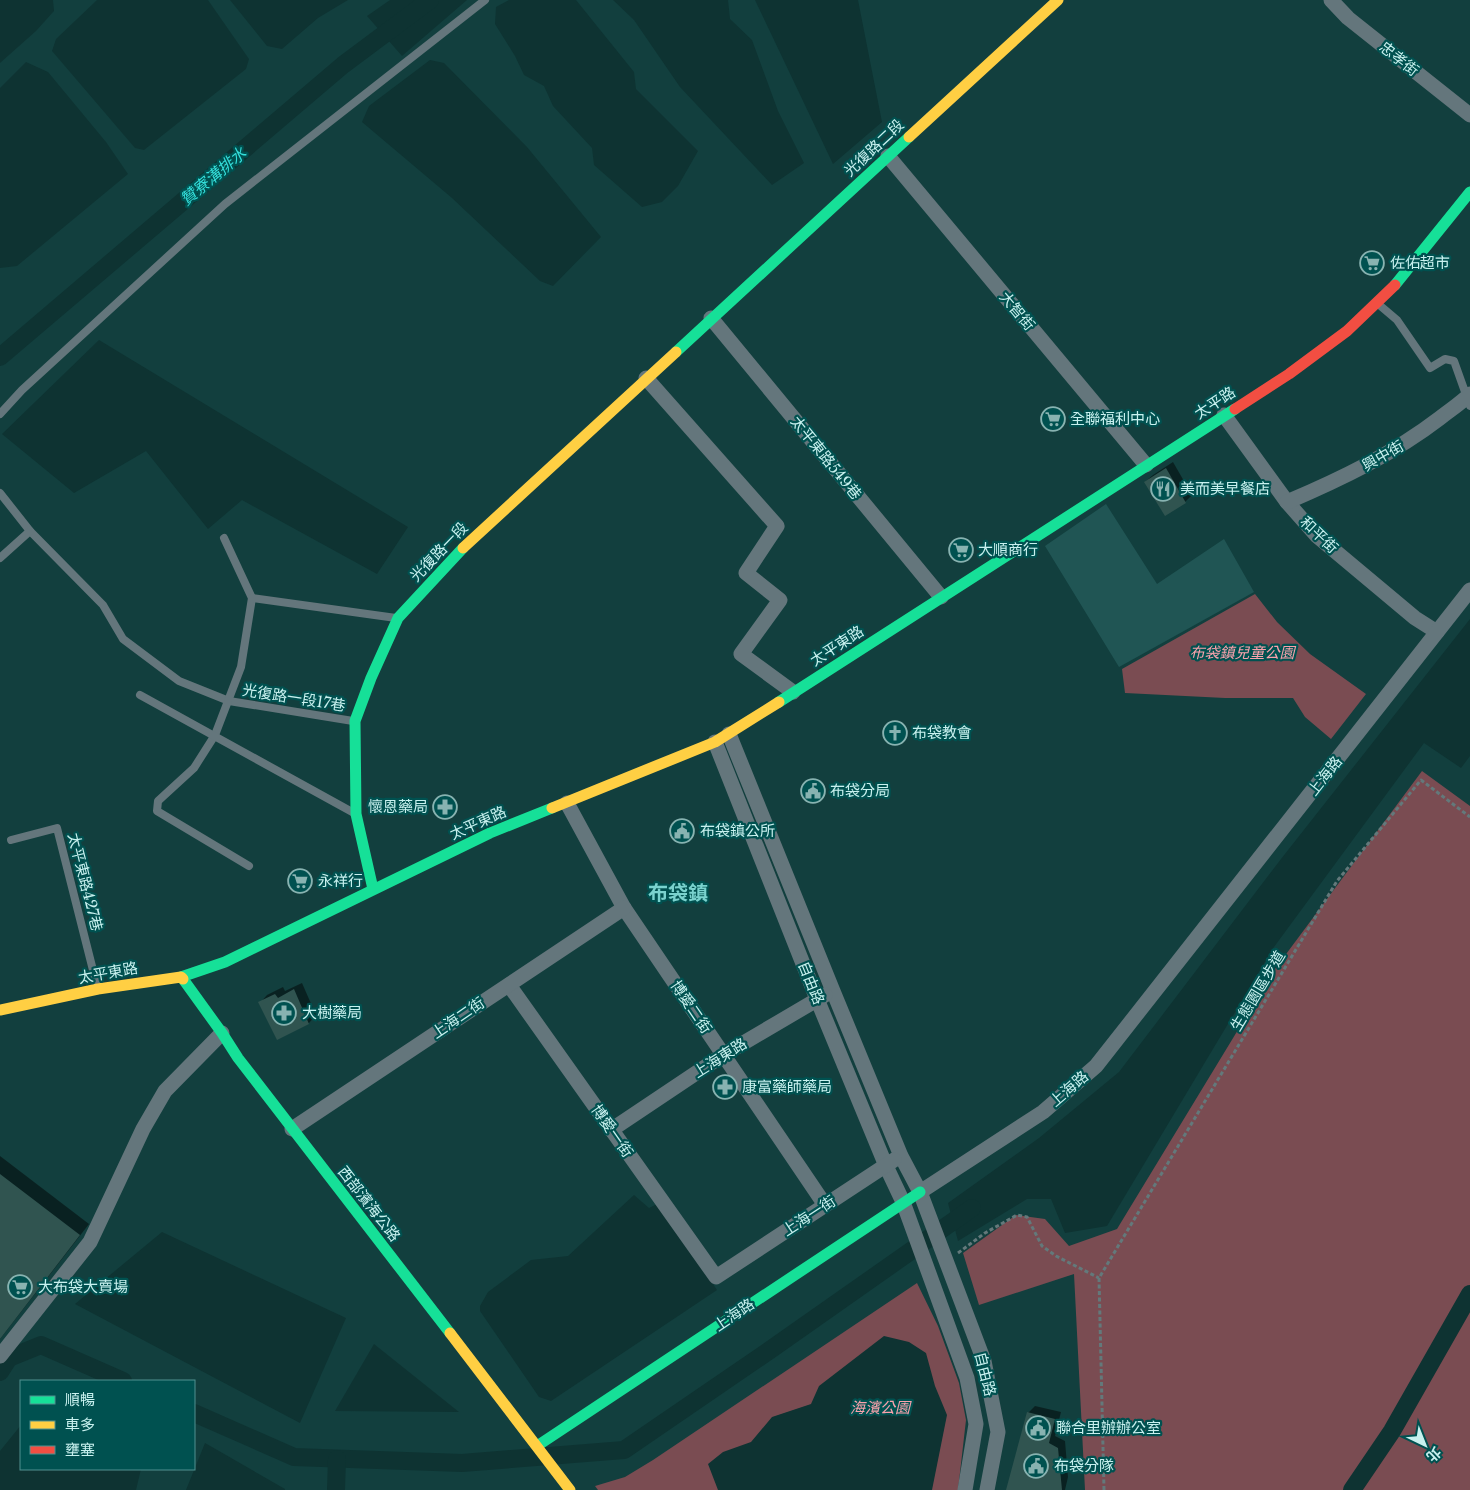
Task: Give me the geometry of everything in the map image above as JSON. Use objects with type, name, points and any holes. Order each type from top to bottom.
[{"type":"main road","name":"光復路二段","points":[[711,318],[1058,0]]},
{"type":"main road","name":"太平路","points":[[941,597],[1289,374],[1347,331],[1400,280],[1470,192]]},
{"type":"main road","name":"光復路一段","points":[[373,889],[356,814],[355,721],[370,678],[398,618],[466,544],[711,318]]},
{"type":"main road","name":"太平東路","points":[[0,1010],[98,989],[181,977],[225,962],[490,833],[722,738],[941,597]]},
{"type":"main road","name":"西部濱海公路","points":[[181,977],[238,1058],[570,1490]]},
{"type":"main road","name":"上海路","points":[[537,1446],[920,1192]]},
{"type":"street","name":"忠孝街","points":[[1331,0],[1348,18],[1470,114]]},
{"type":"street","name":"大智街","points":[[888,156],[1146,466]]},
{"type":"street","name":"太平東路549巷","points":[[711,318],[941,597]]},
{"type":"street","points":[[646,378],[778,526],[746,573],[780,600],[741,654],[793,692]]},
{"type":"street","name":"興中街","points":[[1287,502],[1372,463],[1414,438],[1469,399]]},
{"type":"street","name":"和平街","points":[[1224,415],[1287,502],[1317,536],[1415,618],[1437,632]]},
{"type":"street","name":"上海路","points":[[920,1192],[1043,1112],[1096,1066],[1470,590]]},
{"type":"street","name":"自由路","points":[[722,738],[833,992],[901,1156],[920,1192],[984,1361],[998,1432],[987,1490]]},
{"type":"street","name":"自由路","points":[[722,738],[817,999],[886,1166],[904,1202],[967,1378],[976,1424],[965,1490]]},
{"type":"street","name":"博愛二街","points":[[567,803],[624,908],[723,1055],[831,1201]]},
{"type":"street","name":"上海二街","points":[[292,1129],[624,908]]},
{"type":"street","name":"博愛一街","points":[[509,985],[716,1277]]},
{"type":"street","name":"上海東路","points":[[611,1130],[723,1055],[817,999],[833,992]]},
{"type":"street","points":[[0,1356],[90,1242],[143,1129],[165,1091],[222,1033]]},
{"type":"street","name":"上海一街","points":[[716,1277],[901,1156]]},
{"type":"lane","points":[[0,414],[22,390],[225,204],[485,0]]},
{"type":"lane","points":[[1377,302],[1397,320],[1430,368],[1445,359],[1454,361],[1469,399]]},
{"type":"lane","name":"光復路一段17巷","points":[[0,493],[30,531],[103,605],[123,639],[179,681],[229,701],[355,721]]},
{"type":"lane","points":[[0,558],[30,531]]},
{"type":"lane","points":[[224,538],[252,598],[241,667],[215,735],[194,768],[158,801],[157,811],[249,866]]},
{"type":"lane","points":[[252,598],[398,618]]},
{"type":"lane","points":[[140,695],[356,814]]},
{"type":"lane","name":"太平東路427巷","points":[[11,840],[57,828],[98,989]]},
{"type":"path","name":"生態園區步道","points":[[1099,1278],[1337,881],[1421,780],[1470,817]]},
{"type":"path","points":[[947,1262],[985,1233],[1017,1215],[1027,1217],[1042,1246],[1056,1256],[1099,1278],[1104,1490]]},
{"type":"shaded area","points":[[0,0],[53,0],[54,11],[36,31],[0,63]]},
{"type":"shaded area","points":[[97,0],[208,0],[249,59],[246,69],[144,150],[135,148],[52,51],[56,39]]},
{"type":"shaded area","points":[[230,0],[348,0],[318,18],[282,49],[267,46]]},
{"type":"shaded area","points":[[390,0],[467,0],[402,56],[367,16]]},
{"type":"shaded area","points":[[509,0],[576,0],[634,72],[636,89],[698,151],[678,186],[662,202],[642,207],[594,165],[592,148],[553,106],[544,86],[524,75],[515,56],[495,24],[496,7]]},
{"type":"shaded area","points":[[613,0],[728,0],[730,19],[752,40],[778,111],[804,163],[772,185],[680,87],[634,20]]},
{"type":"shaded area","points":[[755,0],[858,0],[882,122],[833,164]]},
{"type":"shaded area","points":[[430,60],[444,63],[527,147],[601,237],[553,286],[540,281],[452,198],[362,122],[369,106]]},
{"type":"shaded area","points":[[26,62],[48,72],[106,142],[128,174],[17,266],[0,268],[0,88]]},
{"type":"shaded area","points":[[99,340],[408,527],[377,574],[242,500],[208,529],[146,451],[74,493],[2,434]]},
{"type":"shaded area","points":[[1106,504],[1157,584],[1224,539],[1254,592],[1119,667],[1045,546]]},
{"type":"shaded area","points":[[1470,619],[1470,756],[1461,768],[1424,743],[1274,947],[1107,1226],[1065,1233],[1051,1199],[1027,1199],[958,1241],[948,1203],[1039,1138],[1119,1072],[1281,859]]},
{"type":"shaded area","points":[[634,1195],[649,1208],[659,1203],[717,1290],[551,1401],[539,1397],[480,1311],[480,1306],[488,1292],[531,1260],[568,1256]]},
{"type":"shaded area","points":[[162,1232],[346,1318],[300,1423],[75,1304]]},
{"type":"shaded area","points":[[884,1336],[909,1342],[926,1353],[935,1386],[947,1415],[932,1490],[718,1490],[708,1464],[723,1452],[751,1442],[772,1417],[811,1404],[819,1386]]},
{"type":"shaded area","points":[[374,1344],[459,1412],[335,1411]]},
{"type":"shaded area","points":[[20,1426],[20,1470],[141,1470],[136,1490],[0,1490],[0,1451]]},
{"type":"shaded area","points":[[205,1443],[285,1490],[186,1490]]},
{"type":"green space","name":"布袋鎮兒童公園","points":[[1255,594],[1277,622],[1310,654],[1366,694],[1331,739],[1305,717],[1293,698],[1225,698],[1125,693],[1122,669]]},
{"type":"green space","points":[[1422,771],[1470,806],[1470,1490],[1085,1490],[1074,1274],[979,1305],[963,1253],[1016,1215],[1045,1219],[1069,1246],[1117,1229],[1275,969]]},
{"type":"green space","name":"海濱公園","points":[[917,1283],[938,1326],[959,1383],[966,1420],[958,1490],[598,1490],[595,1486],[625,1477],[653,1460]]},
{"type":"building","name":"美而美早餐店","points":[[1166,468],[1186,503],[1165,516],[1144,482]]},
{"type":"building","name":"大樹藥局","points":[[294,989],[309,1024],[277,1040],[258,1002],[275,994],[278,998]]},
{"type":"building","name":"大布袋大賣場","points":[[0,1174],[80,1235],[0,1339]]},
{"type":"building","name":"布袋分隊","points":[[1027,1412],[1055,1419],[1049,1443],[1058,1448],[1062,1490],[1006,1490]]},
{"type":"waterway","name":"贊寮溝排水","points":[[0,357],[343,65],[430,0]]},
{"type":"waterway","points":[[195,1413],[294,1457],[462,1463],[624,1450],[972,1208]]},
{"type":"waterway","points":[[1352,1490],[1392,1431],[1470,1294]]},
{"type":"waterway","points":[[0,1372],[9,1358],[41,1345],[121,1380]]},
{"type":"waterway","points":[[336,1490],[337,1459]]},
{"type":"traffic: fast","points":[[676,352],[909,137]]},
{"type":"traffic: fast","points":[[1395,285],[1470,192]]},
{"type":"traffic: fast","points":[[779,702],[1235,409]]},
{"type":"traffic: fast","points":[[373,889],[356,814],[355,721],[371,678],[398,618],[463,548]]},
{"type":"traffic: fast","points":[[181,977],[225,962],[490,833],[552,808]]},
{"type":"traffic: fast","points":[[183,979],[238,1058],[450,1333]]},
{"type":"traffic: fast","points":[[537,1446],[920,1192]]},
{"type":"traffic: slow","points":[[909,137],[1058,0]]},
{"type":"traffic: slow","points":[[463,548],[676,352]]},
{"type":"traffic: slow","points":[[552,808],[715,742],[779,702]]},
{"type":"traffic: slow","points":[[0,1010],[98,989],[181,977],[183,979]]},
{"type":"traffic: slow","points":[[450,1333],[570,1490]]},
{"type":"traffic: jam","points":[[1235,409],[1289,374],[1347,331],[1395,285]]},
{"type":"place","name":"佐佑超市","points":[[1372,263]]},
{"type":"place","name":"全聯福利中心","points":[[1053,419]]},
{"type":"place","name":"美而美早餐店","points":[[1163,489]]},
{"type":"place","name":"大順商行","points":[[961,550]]},
{"type":"place","name":"布袋教會","points":[[895,733]]},
{"type":"place","name":"布袋分局","points":[[813,791]]},
{"type":"place","name":"懷恩藥局","points":[[445,807]]},
{"type":"place","name":"布袋鎮公所","points":[[682,831]]},
{"type":"place","name":"永祥行","points":[[300,881]]},
{"type":"place","name":"大樹藥局","points":[[284,1013]]},
{"type":"place","name":"康富藥師藥局","points":[[725,1087]]},
{"type":"place","name":"大布袋大賣場","points":[[20,1287]]},
{"type":"place","name":"聯合里辦辦公室","points":[[1038,1428]]},
{"type":"place","name":"布袋分隊","points":[[1036,1466]]},
{"type":"district","name":"布袋鎮","points":[[678,893]]}]
